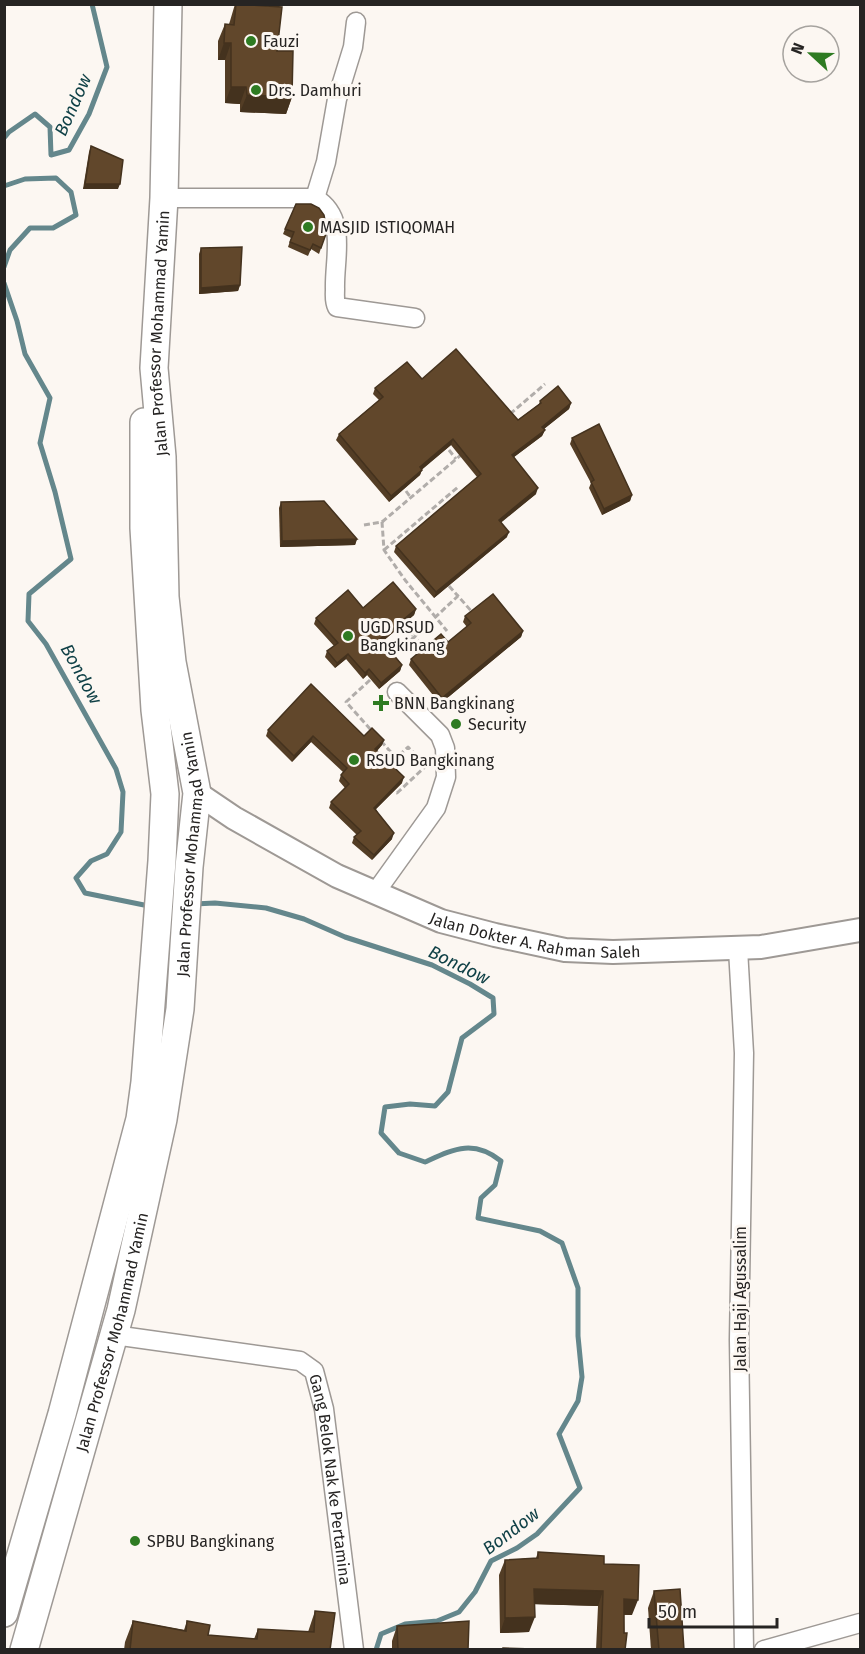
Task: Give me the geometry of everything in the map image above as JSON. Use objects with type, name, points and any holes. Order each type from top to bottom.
[{"type":"highway","name":"Jalan Professor Mohammad Yamin","points":[[4,1613],[62,1414],[140,1119],[145,1082],[165,794],[155,710],[143,467],[142,359],[151,188],[156,4]]},
{"type":"highway","name":"Jalan Professor Mohammad Yamin","points":[[24,1650],[114,1335],[163,1119],[180,1009],[189,867],[197,793],[172,662],[165,597],[162,457],[154,368],[164,198],[168,4]]},
{"type":"highway","points":[[62,1414],[88,1420]]},
{"type":"main road","name":"Jalan Dokter A. Rahman Saleh","points":[[197,793],[234,818],[337,876],[375,893],[441,921],[565,950],[613,952],[693,948],[738,949],[861,930]]},
{"type":"main road","points":[[193,828],[234,818]]},
{"type":"street","points":[[315,198],[326,162],[337,99],[353,47],[356,22]]},
{"type":"street","points":[[164,198],[315,198],[325,206],[336,223],[338,232],[335,284],[335,303],[338,307],[415,318]]},
{"type":"street","points":[[375,893],[436,808],[446,777],[445,748],[440,735],[397,692]]},
{"type":"street","name":"Jalan Haji Agussalim","points":[[738,949],[744,1053],[739,1340],[744,1650]]},
{"type":"street","name":"Gang Belok Nak ke Pertamina","points":[[114,1335],[300,1361],[314,1371],[324,1409],[354,1650]]},
{"type":"street","points":[[765,1650],[861,1623]]},
{"type":"path","points":[[508,415],[544,384]]},
{"type":"path","points":[[448,450],[456,459]]},
{"type":"path","points":[[364,525],[382,522],[465,452]]},
{"type":"path","points":[[384,550],[458,487]]},
{"type":"path","points":[[406,491],[411,498]]},
{"type":"path","points":[[382,522],[384,550],[447,631]]},
{"type":"path","points":[[449,586],[473,613]]},
{"type":"path","points":[[383,666],[458,596]]},
{"type":"path","points":[[403,624],[426,649]]},
{"type":"path","points":[[370,680],[346,702],[396,758],[408,747],[426,766],[397,793],[395,791]]},
{"type":"building","points":[[236,4],[282,7],[277,51],[293,51],[292,97],[247,95],[246,87],[231,87],[231,43],[224,43],[225,24],[234,25]]},
{"type":"building","points":[[91,146],[123,160],[120,184],[85,184]]},
{"type":"building","name":"MASJID ISTIQOMAH","points":[[296,204],[311,204],[319,208],[324,215],[327,231],[321,248],[313,244],[310,250],[290,242],[294,232],[285,229]]},
{"type":"building","points":[[242,247],[240,285],[201,288],[201,248]]},
{"type":"building","points":[[456,349],[518,420],[541,403],[540,401],[558,386],[571,403],[542,427],[545,430],[512,455],[538,488],[499,520],[509,532],[436,592],[396,546],[481,474],[453,439],[420,467],[422,470],[391,496],[339,434],[383,397],[375,388],[407,362],[422,379]]},
{"type":"building","points":[[599,424],[632,495],[604,509],[591,482],[594,480],[572,438]]},
{"type":"building","points":[[324,501],[357,539],[282,541],[281,502]]},
{"type":"building","points":[[393,582],[416,609],[380,639],[402,665],[381,683],[369,669],[365,673],[348,654],[337,663],[327,651],[338,643],[316,618],[348,590],[363,608]]},
{"type":"building","points":[[493,594],[523,631],[442,698],[411,659],[441,634],[448,642],[471,623],[465,616]]},
{"type":"building","name":"RSUD Bangkinang","points":[[311,684],[364,736],[372,728],[384,740],[375,749],[404,777],[374,808],[394,833],[374,855],[354,837],[361,831],[331,802],[349,784],[341,775],[347,768],[313,736],[294,756],[268,730]]},
{"type":"building","points":[[538,1552],[604,1556],[604,1564],[639,1565],[638,1600],[624,1599],[624,1633],[627,1633],[625,1650],[601,1650],[603,1591],[534,1589],[535,1617],[505,1618],[505,1560],[538,1558]]},
{"type":"building","points":[[680,1589],[684,1650],[659,1650],[654,1591]]},
{"type":"building","points":[[315,1611],[335,1613],[330,1650],[130,1650],[133,1621],[186,1631],[187,1621],[210,1625],[208,1635],[257,1639],[258,1629],[314,1632]]},
{"type":"building","points":[[469,1621],[468,1650],[398,1650],[397,1626]]},
{"type":"building","points":[[503,1648],[569,1650],[503,1650]]},
{"type":"waterway","name":"Bondow","points":[[4,138],[35,114],[50,127],[51,155],[69,150],[89,114],[107,67],[92,4]]},
{"type":"waterway","name":"Bondow","points":[[4,186],[25,179],[56,178],[71,192],[76,215],[53,228],[30,228],[10,250],[4,267]]},
{"type":"waterway","name":"Bondow","points":[[4,283],[25,354],[50,398],[40,443],[55,492],[71,559],[29,594],[28,621],[46,644],[116,769],[123,792],[121,832],[107,854],[91,861],[76,878],[85,893],[152,905]]},
{"type":"waterway","name":"Bondow","points":[[194,904],[215,903],[266,908],[304,919],[345,937],[432,965],[493,998],[494,1014],[462,1038],[448,1092],[435,1106],[410,1104],[385,1107],[381,1133],[399,1153],[425,1162],[463,1148],[481,1150],[501,1161],[495,1185],[481,1198],[478,1218],[540,1231],[562,1243],[578,1288],[578,1336],[582,1377],[578,1401],[559,1434],[580,1488],[537,1534],[517,1548],[491,1561],[475,1592],[459,1612],[437,1621],[405,1624],[381,1634],[376,1650]]},
{"type":"place","name":"Fauzi","points":[[251,41]]},
{"type":"place","name":"Drs. Damhuri","points":[[256,90]]},
{"type":"place","name":"MASJID ISTIQOMAH","points":[[308,227]]},
{"type":"place","name":"UGD RSUD Bangkinang","points":[[348,636]]},
{"type":"place","name":"BNN Bangkinang","points":[[381,703]]},
{"type":"place","name":"Security","points":[[456,724]]},
{"type":"place","name":"RSUD Bangkinang","points":[[354,760]]},
{"type":"place","name":"SPBU Bangkinang","points":[[135,1541]]}]
